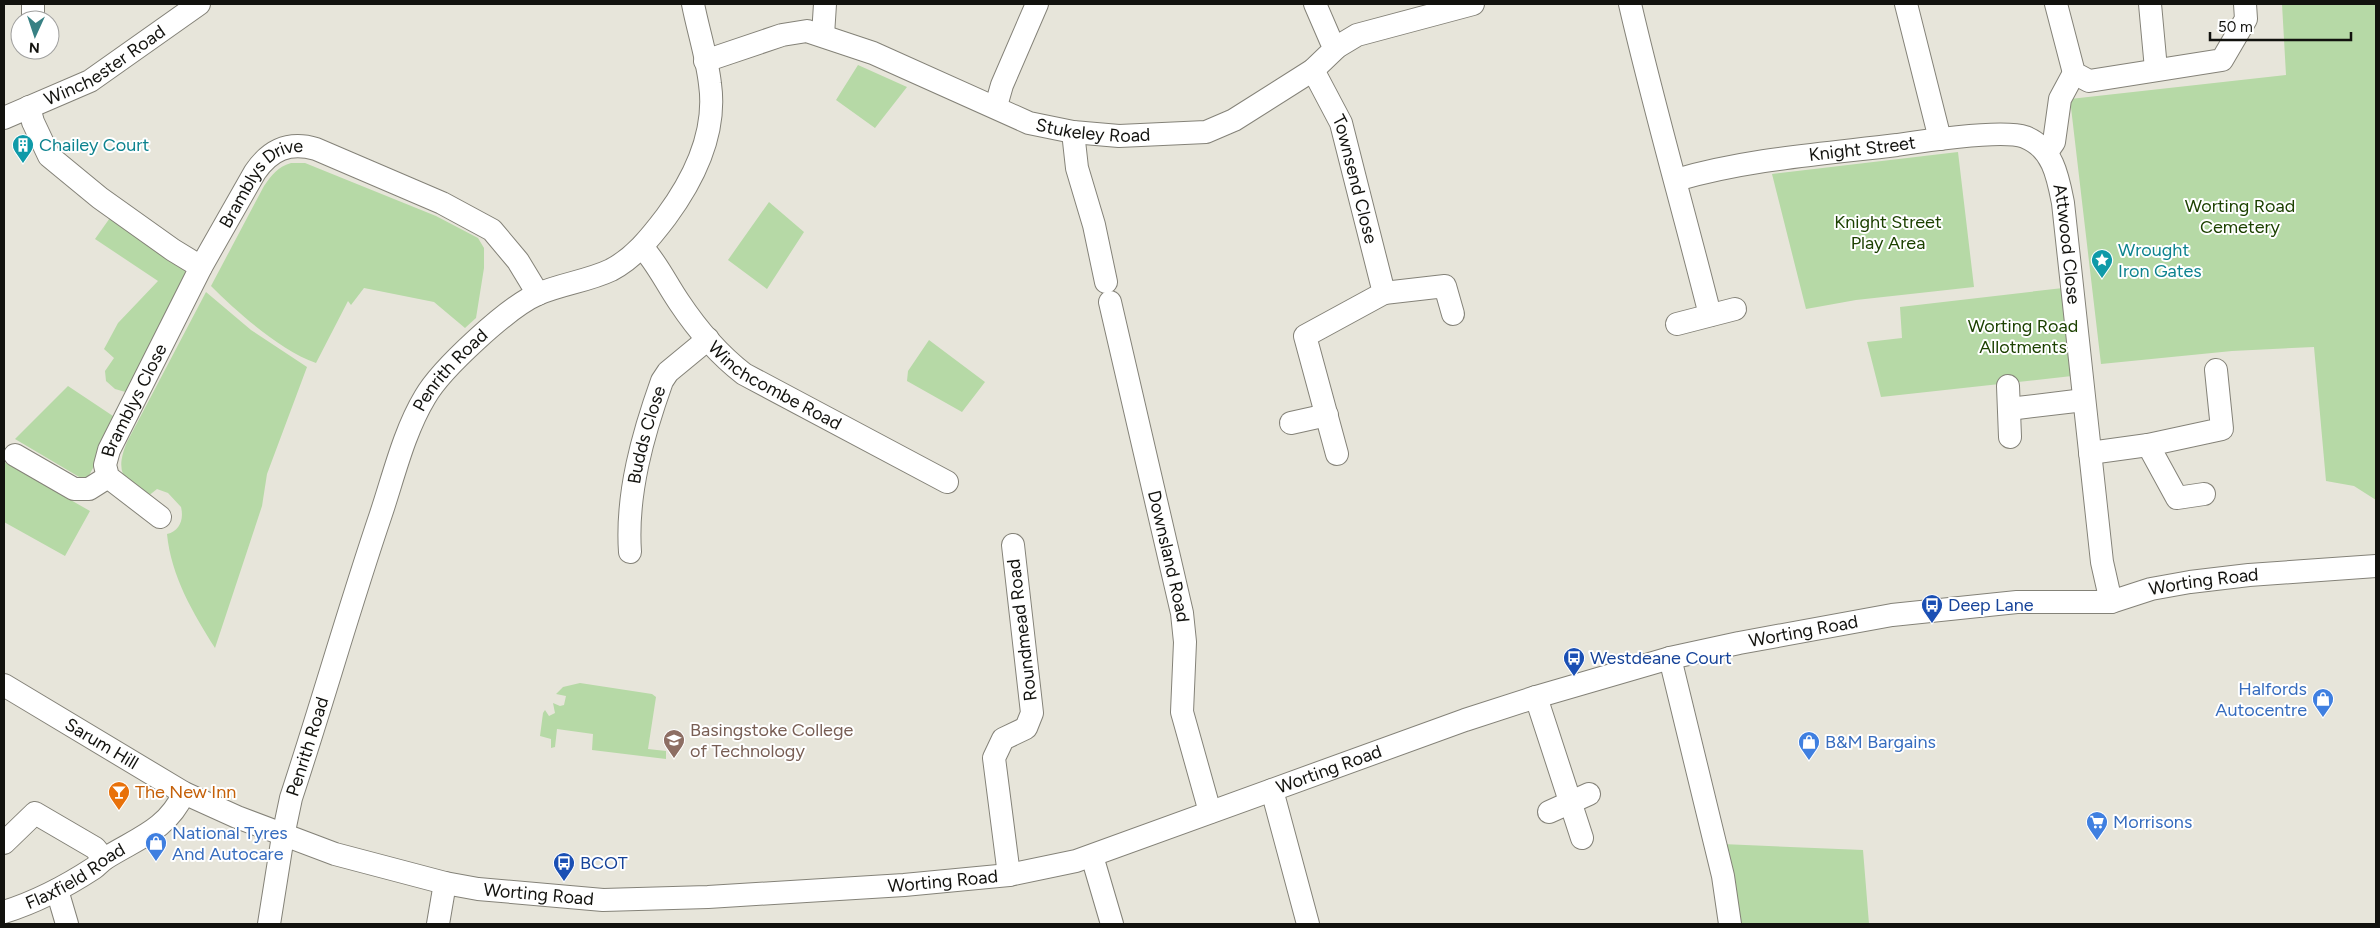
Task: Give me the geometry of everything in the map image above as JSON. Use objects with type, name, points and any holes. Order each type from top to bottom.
[{"type":"street","name":"Winchester Road","points":[[4,118],[90,82],[199,4]]},
{"type":"street","name":"Penrith Road","points":[[269,924],[291,798],[369,548],[414,416],[426,393],[469,348],[512,309],[538,294],[609,270],[624,262],[642,246],[677,201],[702,156],[710,112],[710,84],[693,4]]},
{"type":"street","points":[[823,34],[825,4]]},
{"type":"street","points":[[996,106],[1002,85],[1037,4]]},
{"type":"street","points":[[1316,4],[1332,41],[1337,47]]},
{"type":"street","name":"Stukeley Road","points":[[705,61],[782,35],[808,31],[823,34],[873,53],[996,106],[1029,123],[1073,132],[1119,136],[1206,132],[1234,120],[1313,70],[1337,47],[1357,35],[1473,4]]},
{"type":"street","points":[[1630,4],[1652,96],[1676,180],[1710,315]]},
{"type":"street","points":[[1906,4],[1940,139]]},
{"type":"street","points":[[2046,152],[2054,142],[2060,99],[2074,73],[2056,4]]},
{"type":"street","points":[[2150,4],[2156,69]]},
{"type":"street","points":[[2074,73],[2089,81],[2222,60],[2246,19],[2245,4]]},
{"type":"street","name":"Townsend Close","points":[[1313,70],[1341,123],[1384,293]]},
{"type":"street","points":[[29,108],[33,122],[49,156],[100,198],[173,250],[201,267]]},
{"type":"street","name":"Downsland Road","points":[[1073,132],[1077,168],[1094,225],[1180,605],[1185,642],[1182,712],[1210,812]]},
{"type":"street","name":"Knight Street","points":[[1676,180],[1731,165],[1940,139],[1999,135],[2024,137],[2046,152]]},
{"type":"street","name":"Bramblys Drive","points":[[201,267],[262,162],[278,149],[302,145],[316,148],[442,203],[492,230],[518,261],[538,294]]},
{"type":"street","name":"Attwood Close","points":[[2046,152],[2058,177],[2063,203],[2102,562],[2111,602]]},
{"type":"street","name":"Winchcombe Road","points":[[642,246],[655,262],[692,320],[722,356],[744,374],[947,482]]},
{"type":"street","name":"Bramblys Close","points":[[160,517],[108,477],[105,465],[109,450],[201,267]]},
{"type":"street","points":[[1337,454],[1305,336],[1384,293],[1445,286],[1453,314]]},
{"type":"street","points":[[1677,324],[1735,308]]},
{"type":"street","name":"Budds Close","points":[[630,552],[630,525],[636,473],[662,381],[676,364],[708,339]]},
{"type":"street","points":[[2090,453],[2148,445],[2222,429],[2216,370]]},
{"type":"street","points":[[2008,386],[2010,437]]},
{"type":"street","points":[[2009,409],[2084,400]]},
{"type":"street","points":[[1291,423],[1327,415]]},
{"type":"street","points":[[2148,445],[2177,498],[2204,494]]},
{"type":"street","points":[[15,455],[74,489],[89,489],[108,477]]},
{"type":"street","name":"Roundmead Road","points":[[1009,875],[994,758],[1003,738],[1026,728],[1032,713],[1013,545]]},
{"type":"street","name":"Worting Road","points":[[283,836],[335,854],[445,883],[560,898],[604,900],[773,894],[904,885],[1009,875],[1092,856],[1210,812],[1536,697],[1670,658],[1739,643],[1892,615],[2017,602],[2111,602],[2151,588],[2200,581],[2249,575],[2376,566]]},
{"type":"street","points":[[1670,658],[1723,876],[1730,924]]},
{"type":"street","name":"Sarum Hill","points":[[4,685],[184,793],[283,836]]},
{"type":"street","points":[[1536,697],[1559,807],[1582,838]]},
{"type":"street","points":[[1272,790],[1308,924]]},
{"type":"street","name":"Flaxfield Road","points":[[4,912],[24,906],[57,890],[104,859],[147,835],[166,821],[174,812],[184,793]]},
{"type":"street","points":[[1559,807],[1590,794]]},
{"type":"street","points":[[4,843],[35,813],[95,848],[104,859]]},
{"type":"street","points":[[1092,856],[1112,924]]},
{"type":"street","points":[[438,924],[445,883]]},
{"type":"street","points":[[57,890],[67,924]]},
{"type":"green space","name":"Worting Road Cemetery","points":[[2282,4],[2376,4],[2376,500],[2354,486],[2326,481],[2314,347],[2232,351],[2101,364],[2070,99],[2286,75]]},
{"type":"green space","points":[[858,65],[907,87],[875,128],[836,100]]},
{"type":"green space","name":"Knight Street Play Area","points":[[1958,152],[1974,287],[1856,300],[1806,309],[1772,174]]},
{"type":"green space","points":[[291,163],[305,163],[436,216],[478,238],[484,248],[484,268],[476,318],[465,328],[434,302],[364,288],[351,305],[348,301],[316,363],[288,349],[260,330],[211,286],[264,186],[278,169]]},
{"type":"green space","points":[[769,202],[804,232],[767,289],[728,260]]},
{"type":"green space","points":[[112,215],[184,268],[187,278],[129,393],[115,389],[106,381],[105,371],[114,358],[104,349],[118,323],[158,281],[95,239]]},
{"type":"green space","name":"Worting Road Allotments","points":[[2063,288],[2072,376],[1881,397],[1867,342],[1902,338],[1900,307]]},
{"type":"green space","points":[[206,292],[251,330],[307,367],[267,474],[262,506],[215,648],[184,594],[169,550],[167,534],[175,530],[180,524],[182,516],[181,507],[168,493],[157,489],[147,497],[132,486],[121,468],[123,452],[127,442]]},
{"type":"green space","points":[[929,340],[985,382],[962,412],[907,381],[908,371]]},
{"type":"green space","points":[[68,386],[119,420],[86,481],[15,439]]},
{"type":"green space","points":[[4,462],[90,511],[65,556],[4,522]]},
{"type":"green space","points":[[580,683],[652,694],[656,697],[648,749],[666,751],[666,759],[592,750],[593,734],[557,729],[555,747],[551,748],[551,739],[540,736],[543,713],[545,710],[549,716],[555,713],[553,703],[560,706],[564,705],[566,696],[556,694],[563,687]]},
{"type":"green space","points":[[1722,844],[1863,850],[1869,924],[1735,924]]},
{"type":"place","name":"Chailey Court","points":[[23,164]]},
{"type":"place","name":"Wrought Iron Gates","points":[[2102,279]]},
{"type":"place","name":"Deep Lane","points":[[1932,624]]},
{"type":"place","name":"Westdeane Court","points":[[1574,677]]},
{"type":"place","name":"Halfords Autocentre","points":[[2323,718]]},
{"type":"place","name":"Basingstoke College of Technology","points":[[674,759]]},
{"type":"place","name":"B&M Bargains","points":[[1809,761]]},
{"type":"place","name":"The New Inn","points":[[119,811]]},
{"type":"place","name":"Morrisons","points":[[2097,841]]},
{"type":"place","name":"National Tyres And Autocare","points":[[156,862]]},
{"type":"place","name":"BCOT","points":[[564,882]]}]
